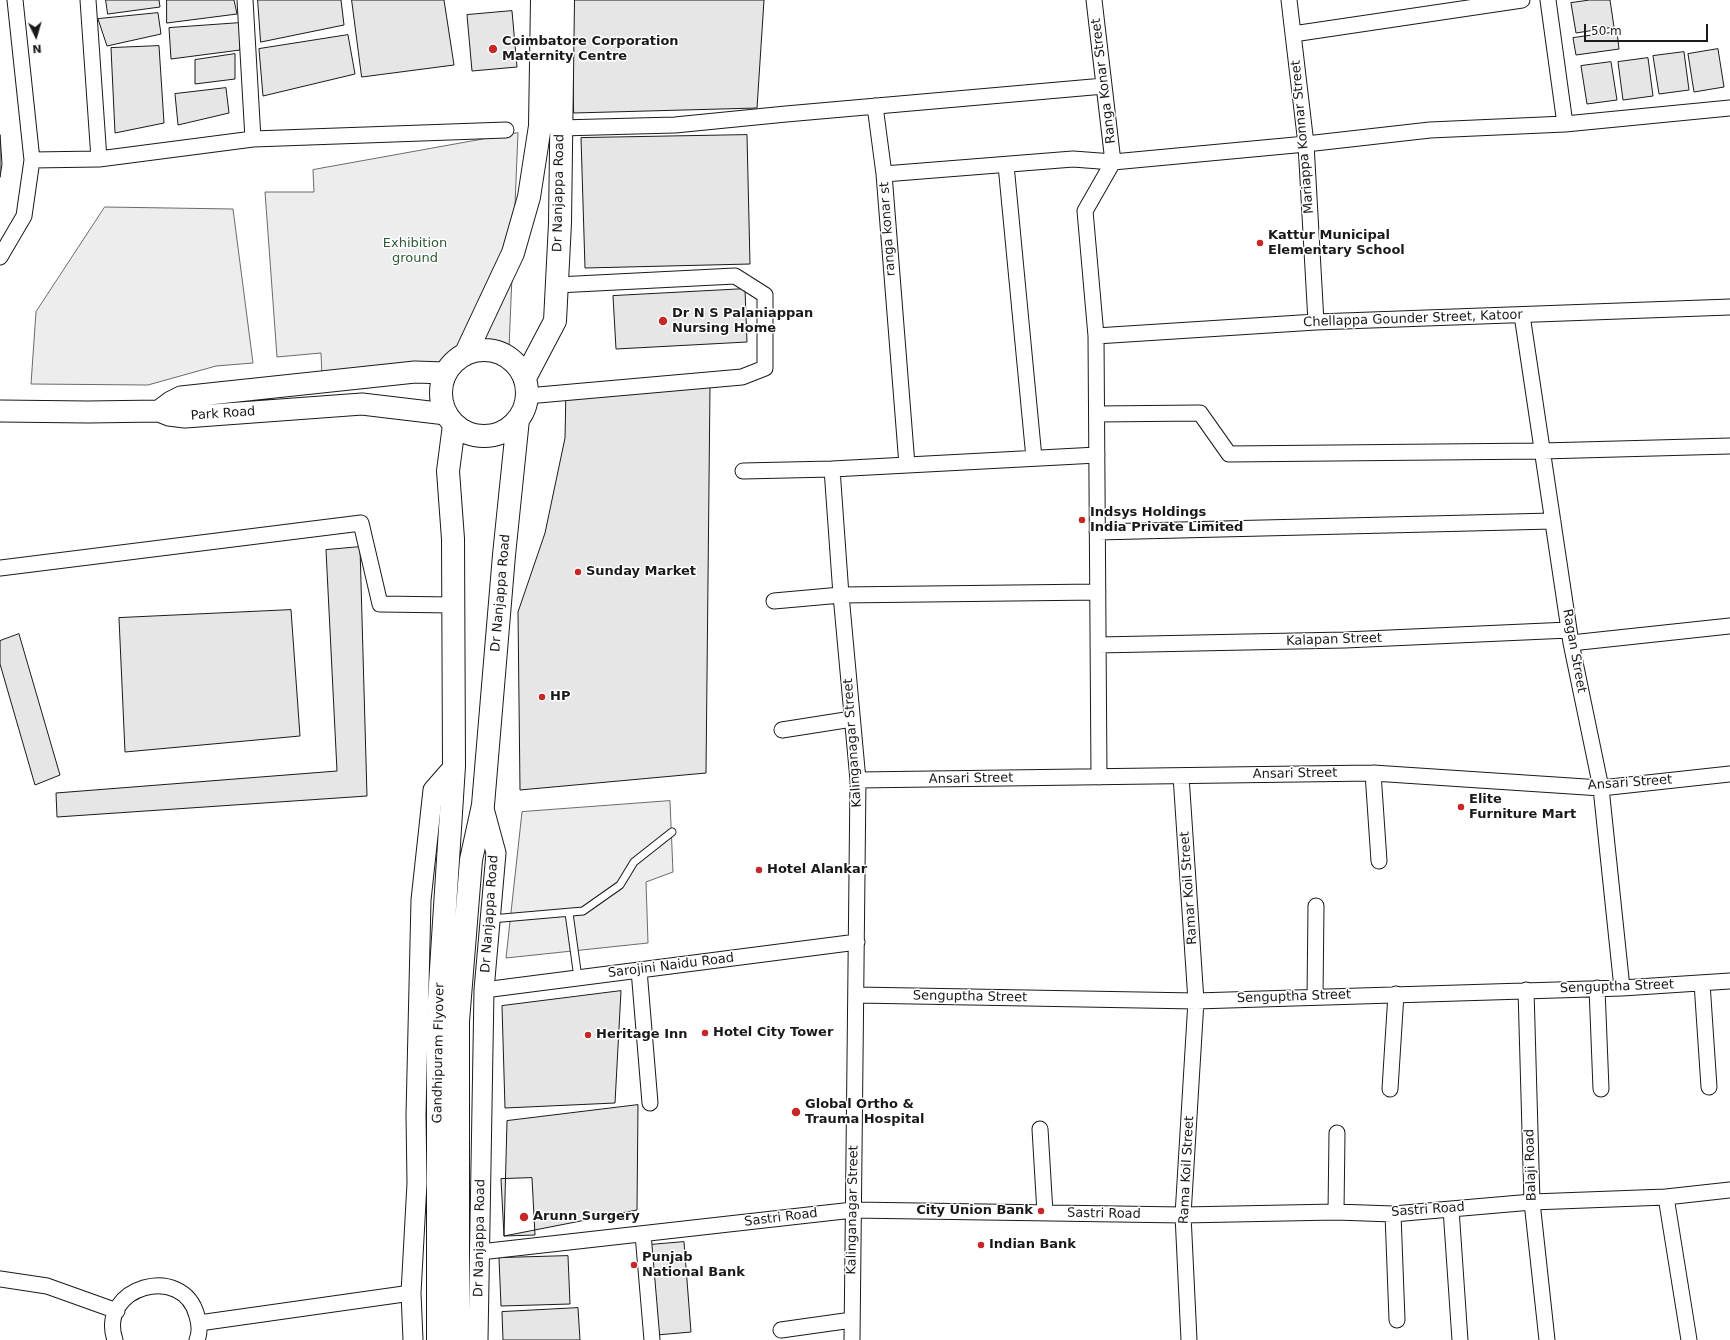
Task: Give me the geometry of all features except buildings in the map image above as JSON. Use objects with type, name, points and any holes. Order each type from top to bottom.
[{"type":"highway","name":"Dr Nanjappa Road","points":[[526,387],[555,321],[560,223],[560,128],[551,74],[542,0]]},
{"type":"highway","name":"Dr Nanjappa Road","points":[[466,353],[513,253],[529,197],[540,126],[551,74],[563,0]]},
{"type":"highway","points":[[450,420],[467,433],[481,436],[495,435],[508,429],[518,419],[526,407],[526,387],[519,366],[508,356],[494,350],[480,349],[466,353],[454,361],[445,373],[440,386],[441,400],[450,420],[448,471],[453,539],[452,605],[454,766]]},
{"type":"highway","name":"Dr Nanjappa Road","points":[[483,804],[504,555],[518,419]]},
{"type":"highway","name":"Gandhipuram Flyover","points":[[438,1340],[438,1016],[454,766]]},
{"type":"highway","name":"Gandhipuram Flyover","points":[[458,1340],[458,1021],[471,860],[483,804]]},
{"type":"main road","points":[[159,410],[181,397],[414,372],[445,373]]},
{"type":"main road","name":"Park Road","points":[[0,411],[88,412],[159,410],[169,415],[185,417],[362,404],[450,420]]},
{"type":"street","points":[[0,257],[24,216],[32,160],[15,0]]},
{"type":"street","points":[[88,0],[99,159]]},
{"type":"street","points":[[245,0],[253,139]]},
{"type":"street","name":"Ranga Konar Street","points":[[1094,0],[1113,162]]},
{"type":"street","name":"Mariappa Konnar Street","points":[[1289,0],[1306,144],[1316,322]]},
{"type":"street","points":[[1293,34],[1522,0]]},
{"type":"street","points":[[1548,0],[1565,124]]},
{"type":"street","points":[[560,128],[676,126],[876,106],[1104,86]]},
{"type":"street","points":[[876,106],[884,174]]},
{"type":"street","name":"ranga konar st","points":[[907,465],[884,174],[1073,159],[1113,162],[1306,144],[1430,130],[1565,124],[1730,108]]},
{"type":"street","points":[[32,160],[99,159],[253,139],[506,130]]},
{"type":"street","points":[[1099,777],[1096,336],[1085,211],[1113,162]]},
{"type":"street","points":[[1006,165],[1034,458]]},
{"type":"street","points":[[526,387],[742,377],[764,368],[765,295],[735,276],[557,285]]},
{"type":"street","name":"Chellappa Gounder Street, Katoor","points":[[1096,336],[1316,322],[1730,307]]},
{"type":"street","name":"Ragan Street","points":[[1522,315],[1570,637],[1601,788],[1622,988]]},
{"type":"street","points":[[1097,414],[1200,413],[1229,454],[1542,451],[1730,446]]},
{"type":"street","points":[[743,470],[832,469],[1097,455]]},
{"type":"street","points":[[832,469],[841,595]]},
{"type":"street","points":[[1097,532],[1553,521]]},
{"type":"street","points":[[0,568],[361,523],[380,604],[452,605]]},
{"type":"street","points":[[774,601],[841,595],[1098,592]]},
{"type":"street","name":"Kalinganagar Street","points":[[841,595],[858,780],[857,995],[852,1340]]},
{"type":"street","points":[[1570,637],[1730,626]]},
{"type":"street","name":"Kalapan Street","points":[[1098,644],[1570,637]]},
{"type":"street","points":[[782,730],[852,719]]},
{"type":"street","points":[[413,1340],[411,1293],[417,1183],[416,1115],[421,900],[433,790],[454,766]]},
{"type":"street","points":[[1372,773],[1379,861]]},
{"type":"street","name":"Ansari Street","points":[[858,780],[1372,773],[1601,788],[1730,774]]},
{"type":"street","name":"Ramar Koil Street","points":[[1181,776],[1196,1001]]},
{"type":"street","name":"Dr Nanjappa Road","points":[[478,1340],[484,990],[496,852],[483,804]]},
{"type":"street","points":[[1315,997],[1316,906]]},
{"type":"street","name":"Sarojini Naidu Road","points":[[484,990],[857,942]]},
{"type":"street","points":[[639,970],[650,1102]]},
{"type":"street","name":"Senguptha Street","points":[[857,995],[1196,1001],[1622,988],[1730,981]]},
{"type":"street","points":[[1702,983],[1709,1087]]},
{"type":"street","points":[[1597,988],[1601,1089]]},
{"type":"street","name":"Balaji Road","points":[[1526,990],[1532,1202],[1547,1340]]},
{"type":"street","points":[[1390,1088],[1396,994]]},
{"type":"street","name":"Rama Koil Street","points":[[1189,1340],[1183,1215],[1196,1001]]},
{"type":"street","points":[[1040,1129],[1045,1213]]},
{"type":"street","points":[[1336,1133],[1336,1212]]},
{"type":"street","name":"Sastri Road","points":[[480,1252],[853,1210],[1183,1215],[1336,1212],[1393,1214],[1532,1202],[1666,1198],[1730,1190]]},
{"type":"street","points":[[1666,1198],[1689,1340]]},
{"type":"street","points":[[1451,1209],[1460,1340]]},
{"type":"street","points":[[1393,1214],[1397,1320]]},
{"type":"street","points":[[643,1234],[652,1340]]},
{"type":"street","points":[[0,1279],[47,1286],[116,1310]]},
{"type":"street","points":[[115,1340],[113,1324],[116,1310],[124,1299],[135,1290],[148,1286],[163,1285],[176,1290],[187,1298],[195,1309],[199,1323],[197,1340]]},
{"type":"street","points":[[199,1323],[411,1293]]},
{"type":"street","points":[[781,1330],[852,1320]]},
{"type":"lane","points":[[491,919],[583,911],[620,885],[634,862],[672,832]]},
{"type":"lane","points":[[569,913],[578,978]]},
{"type":"shaded area","name":"Exhibition ground","points":[[518,133],[509,348],[478,361],[322,377],[321,353],[277,357],[265,192],[314,192],[313,170]]},
{"type":"shaded area","points":[[105,207],[233,209],[253,363],[216,366],[148,385],[31,384],[36,312]]},
{"type":"shaded area","points":[[670,801],[673,872],[646,882],[648,943],[506,958],[522,812]]},
{"type":"place","name":"Coimbatore Corporation Maternity Centre","points":[[493,49]]},
{"type":"place","name":"Kattur Municipal Elementary School","points":[[1260,243]]},
{"type":"place","name":"Dr N S Palaniappan Nursing Home","points":[[663,321]]},
{"type":"place","name":"Indsys Holdings India Private Limited","points":[[1082,520]]},
{"type":"place","name":"Sunday Market","points":[[578,572]]},
{"type":"place","name":"HP","points":[[542,697]]},
{"type":"place","name":"Elite Furniture Mart","points":[[1461,807]]},
{"type":"place","name":"Hotel Alankar","points":[[759,870]]},
{"type":"place","name":"Hotel City Tower","points":[[705,1033]]},
{"type":"place","name":"Heritage Inn","points":[[588,1035]]},
{"type":"place","name":"Global Ortho & Trauma Hospital","points":[[796,1112]]},
{"type":"place","name":"City Union Bank","points":[[1041,1211]]},
{"type":"place","name":"Arunn Surgery","points":[[524,1217]]},
{"type":"place","name":"Indian Bank","points":[[981,1245]]},
{"type":"place","name":"Punjab National Bank","points":[[634,1265]]}]
